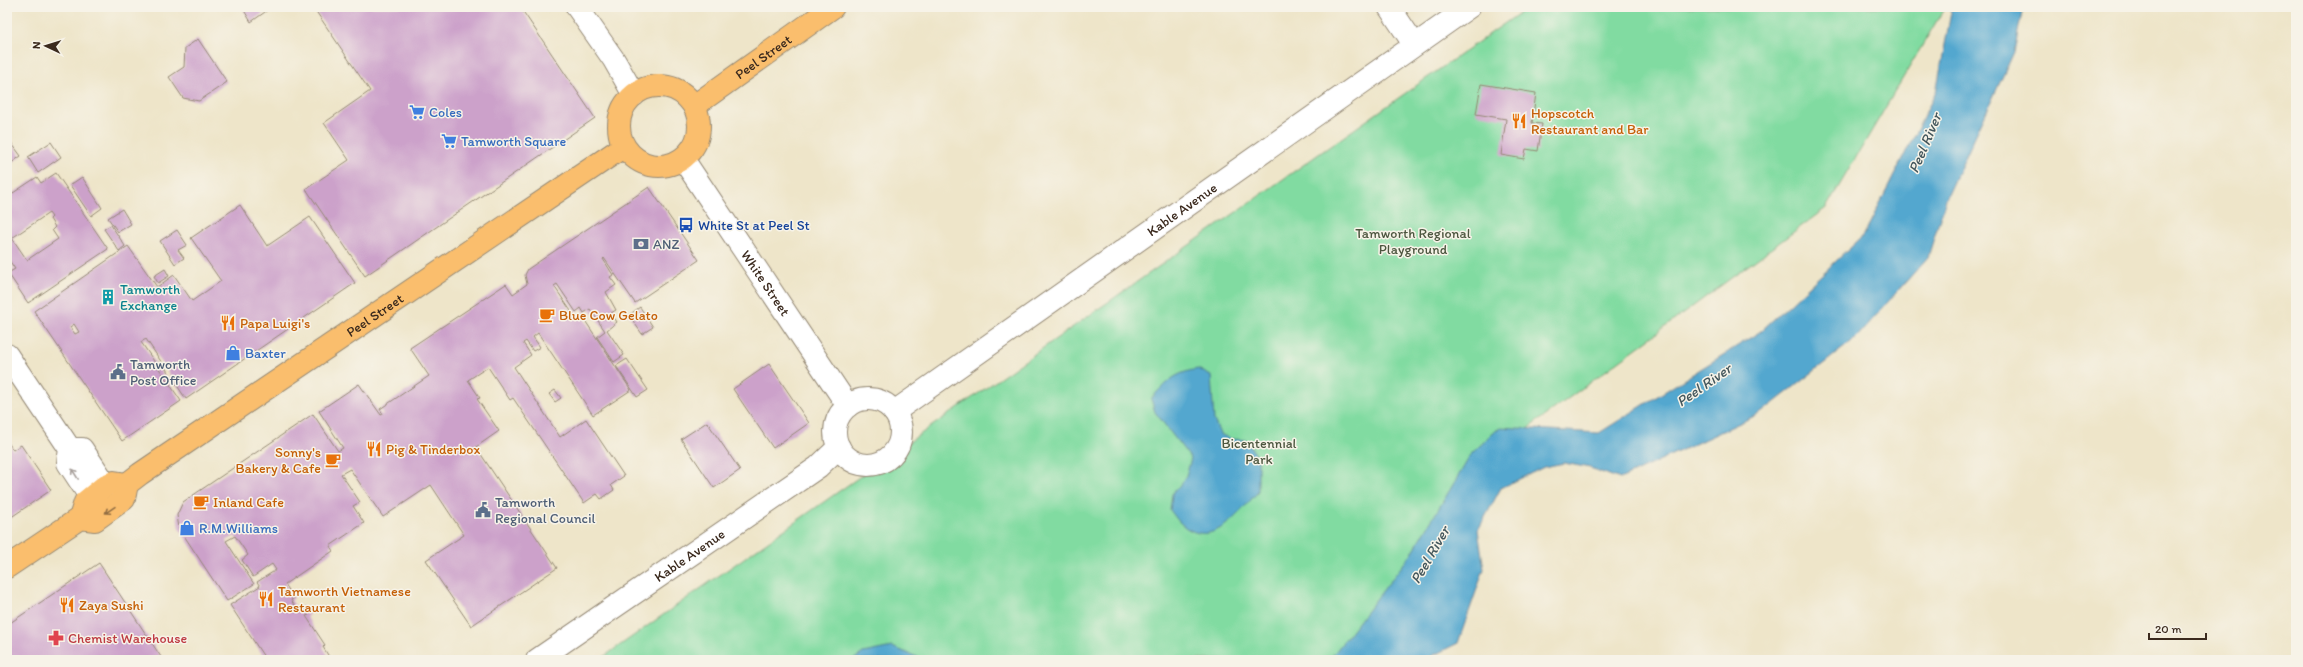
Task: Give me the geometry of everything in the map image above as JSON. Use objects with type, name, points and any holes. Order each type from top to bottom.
[{"type":"main road","name":"Peel Street","points":[[694,106],[833,7]]},
{"type":"main road","points":[[656,86],[671,88],[683,94],[694,106],[698,119],[698,132],[694,146],[683,159],[667,165],[655,166],[632,156],[623,147],[619,133],[620,119],[625,106],[634,95],[642,90],[656,86]]},
{"type":"main road","name":"Peel Street","points":[[80,518],[85,502],[108,489],[623,147]]},
{"type":"main road","points":[[7,567],[80,518],[95,520],[124,499],[108,489]]},
{"type":"street","points":[[577,7],[614,60],[634,95]]},
{"type":"street","points":[[1389,7],[1414,44]]},
{"type":"street","name":"Kable Avenue","points":[[894,412],[1349,92],[1414,44],[1469,7]]},
{"type":"street","name":"White Street","points":[[683,159],[848,406]]},
{"type":"street","points":[[7,355],[70,449],[82,449],[108,489]]},
{"type":"street","points":[[867,399],[877,400],[894,412],[901,432],[899,442],[894,452],[886,460],[875,464],[864,465],[854,462],[845,456],[839,447],[835,436],[836,425],[840,414],[848,406],[867,399]]},
{"type":"street","name":"Kable Avenue","points":[[537,660],[818,467],[839,447]]},
{"type":"green space","name":"Bicentennial Park","points":[[1528,7],[1945,7],[1826,208],[1485,460],[1361,660],[599,660]]},
{"type":"water","name":"Peel River","points":[[1952,7],[2023,7],[2014,52],[1946,199],[1928,257],[1856,338],[1761,413],[1620,479],[1590,468],[1564,463],[1544,467],[1501,488],[1478,530],[1484,569],[1458,643],[1432,656],[1428,660],[1329,660],[1412,553],[1472,453],[1500,427],[1599,433],[1761,331],[1864,235],[1936,92]]},
{"type":"water","points":[[1198,369],[1211,376],[1214,420],[1220,434],[1231,439],[1246,440],[1258,458],[1258,492],[1226,525],[1206,533],[1196,532],[1185,527],[1170,510],[1172,494],[1185,479],[1191,459],[1155,412],[1151,399],[1171,379],[1183,373]]},
{"type":"water","points":[[892,647],[925,660],[853,660],[863,653]]},
{"type":"building","points":[[242,7],[272,7],[251,22]]},
{"type":"building","name":"Tamworth Square","points":[[313,7],[520,7],[595,118],[365,276],[306,189],[349,160],[324,123],[370,91]]},
{"type":"building","points":[[198,39],[227,82],[199,101],[183,98],[169,77],[184,67],[185,48]]},
{"type":"building","name":"Hopscotch Restaurant and Bar","points":[[1481,84],[1536,93],[1532,123],[1542,124],[1538,151],[1526,149],[1524,159],[1501,155],[1506,119],[1476,114]]},
{"type":"building","points":[[10,141],[21,156],[7,166],[7,143]]},
{"type":"building","points":[[51,142],[61,157],[38,173],[28,157]]},
{"type":"building","points":[[56,173],[108,249],[28,303],[8,273],[15,269],[7,257],[7,197],[37,177],[41,183]],"holes":[[[49,213],[52,217],[50,219],[55,227],[52,230],[58,239],[27,260],[12,238]]]},
{"type":"building","points":[[82,177],[102,208],[91,216],[70,185]]},
{"type":"building","points":[[649,187],[699,260],[635,303],[604,258],[603,259],[613,275],[610,277],[616,285],[606,292],[616,310],[611,313],[617,322],[607,330],[624,355],[614,362],[597,337],[605,331],[590,309],[584,313],[581,308],[576,312],[557,284],[554,286],[577,320],[582,316],[631,390],[593,415],[538,333],[533,337],[540,347],[533,351],[526,341],[523,343],[531,355],[514,367],[560,437],[586,419],[624,476],[611,485],[614,490],[601,499],[597,494],[584,503],[513,398],[510,400],[488,367],[468,380],[480,398],[477,399],[499,431],[476,447],[557,568],[471,626],[426,560],[464,535],[431,485],[383,517],[350,469],[341,474],[360,502],[353,506],[364,523],[330,546],[333,551],[285,584],[294,598],[291,600],[297,610],[303,606],[309,615],[306,616],[325,645],[323,647],[331,660],[266,660],[230,605],[260,586],[257,582],[276,570],[272,564],[253,577],[242,560],[248,555],[235,536],[226,541],[254,584],[227,601],[179,528],[177,515],[183,502],[313,414],[338,451],[343,448],[319,411],[359,384],[381,415],[383,414],[380,409],[429,376],[410,348],[506,284],[513,294],[527,284],[525,275],[528,269]]},
{"type":"building","points":[[240,205],[267,246],[310,217],[355,283],[186,399],[146,339],[141,342],[181,401],[122,441],[34,311],[128,246],[157,287],[174,275],[192,301],[221,281],[191,238]],"holes":[[[74,324],[79,332],[75,334],[70,327]]]},
{"type":"building","points":[[122,209],[131,224],[118,232],[108,218]]},
{"type":"building","points":[[111,225],[125,246],[119,251],[104,229]]},
{"type":"building","points":[[177,230],[187,245],[178,250],[184,258],[175,264],[160,241]]},
{"type":"building","points":[[165,269],[169,276],[158,283],[154,276]]},
{"type":"building","points":[[640,307],[653,327],[642,334],[629,315]]},
{"type":"building","points":[[627,359],[648,390],[637,397],[616,366]]},
{"type":"building","points":[[769,364],[809,423],[773,448],[733,389]]},
{"type":"building","points":[[555,390],[561,398],[555,402],[549,394]]},
{"type":"building","points":[[707,422],[740,470],[714,488],[681,439]]},
{"type":"building","points":[[7,441],[13,450],[21,445],[51,490],[7,520]]},
{"type":"building","points":[[99,563],[163,660],[7,660],[7,625]]},
{"type":"place","name":"Coles","points":[[417,112]]},
{"type":"place","name":"Hopscotch Restaurant and Bar","points":[[1519,121]]},
{"type":"place","name":"Tamworth Square","points":[[449,141]]},
{"type":"place","name":"White St at Peel St","points":[[686,225]]},
{"type":"place","name":"ANZ","points":[[641,244]]},
{"type":"place","name":"Tamworth Exchange","points":[[108,297]]},
{"type":"place","name":"Blue Cow Gelato","points":[[547,315]]},
{"type":"place","name":"Papa Luigi's","points":[[228,323]]},
{"type":"place","name":"Baxter","points":[[233,353]]},
{"type":"place","name":"Tamworth Post Office","points":[[118,372]]},
{"type":"place","name":"Pig & Tinderbox","points":[[374,449]]},
{"type":"place","name":"Sonny's Bakery & Cafe","points":[[333,460]]},
{"type":"place","name":"Inland Cafe","points":[[201,502]]},
{"type":"place","name":"Tamworth Regional Council","points":[[483,510]]},
{"type":"place","name":"R.M.Williams","points":[[187,528]]},
{"type":"place","name":"Tamworth Vietnamese Restaurant","points":[[266,599]]},
{"type":"place","name":"Zaya Sushi","points":[[67,605]]},
{"type":"place","name":"Chemist Warehouse","points":[[56,638]]},
{"type":"park label","name":"Tamworth Regional Playground","points":[[1413,242]]}]
